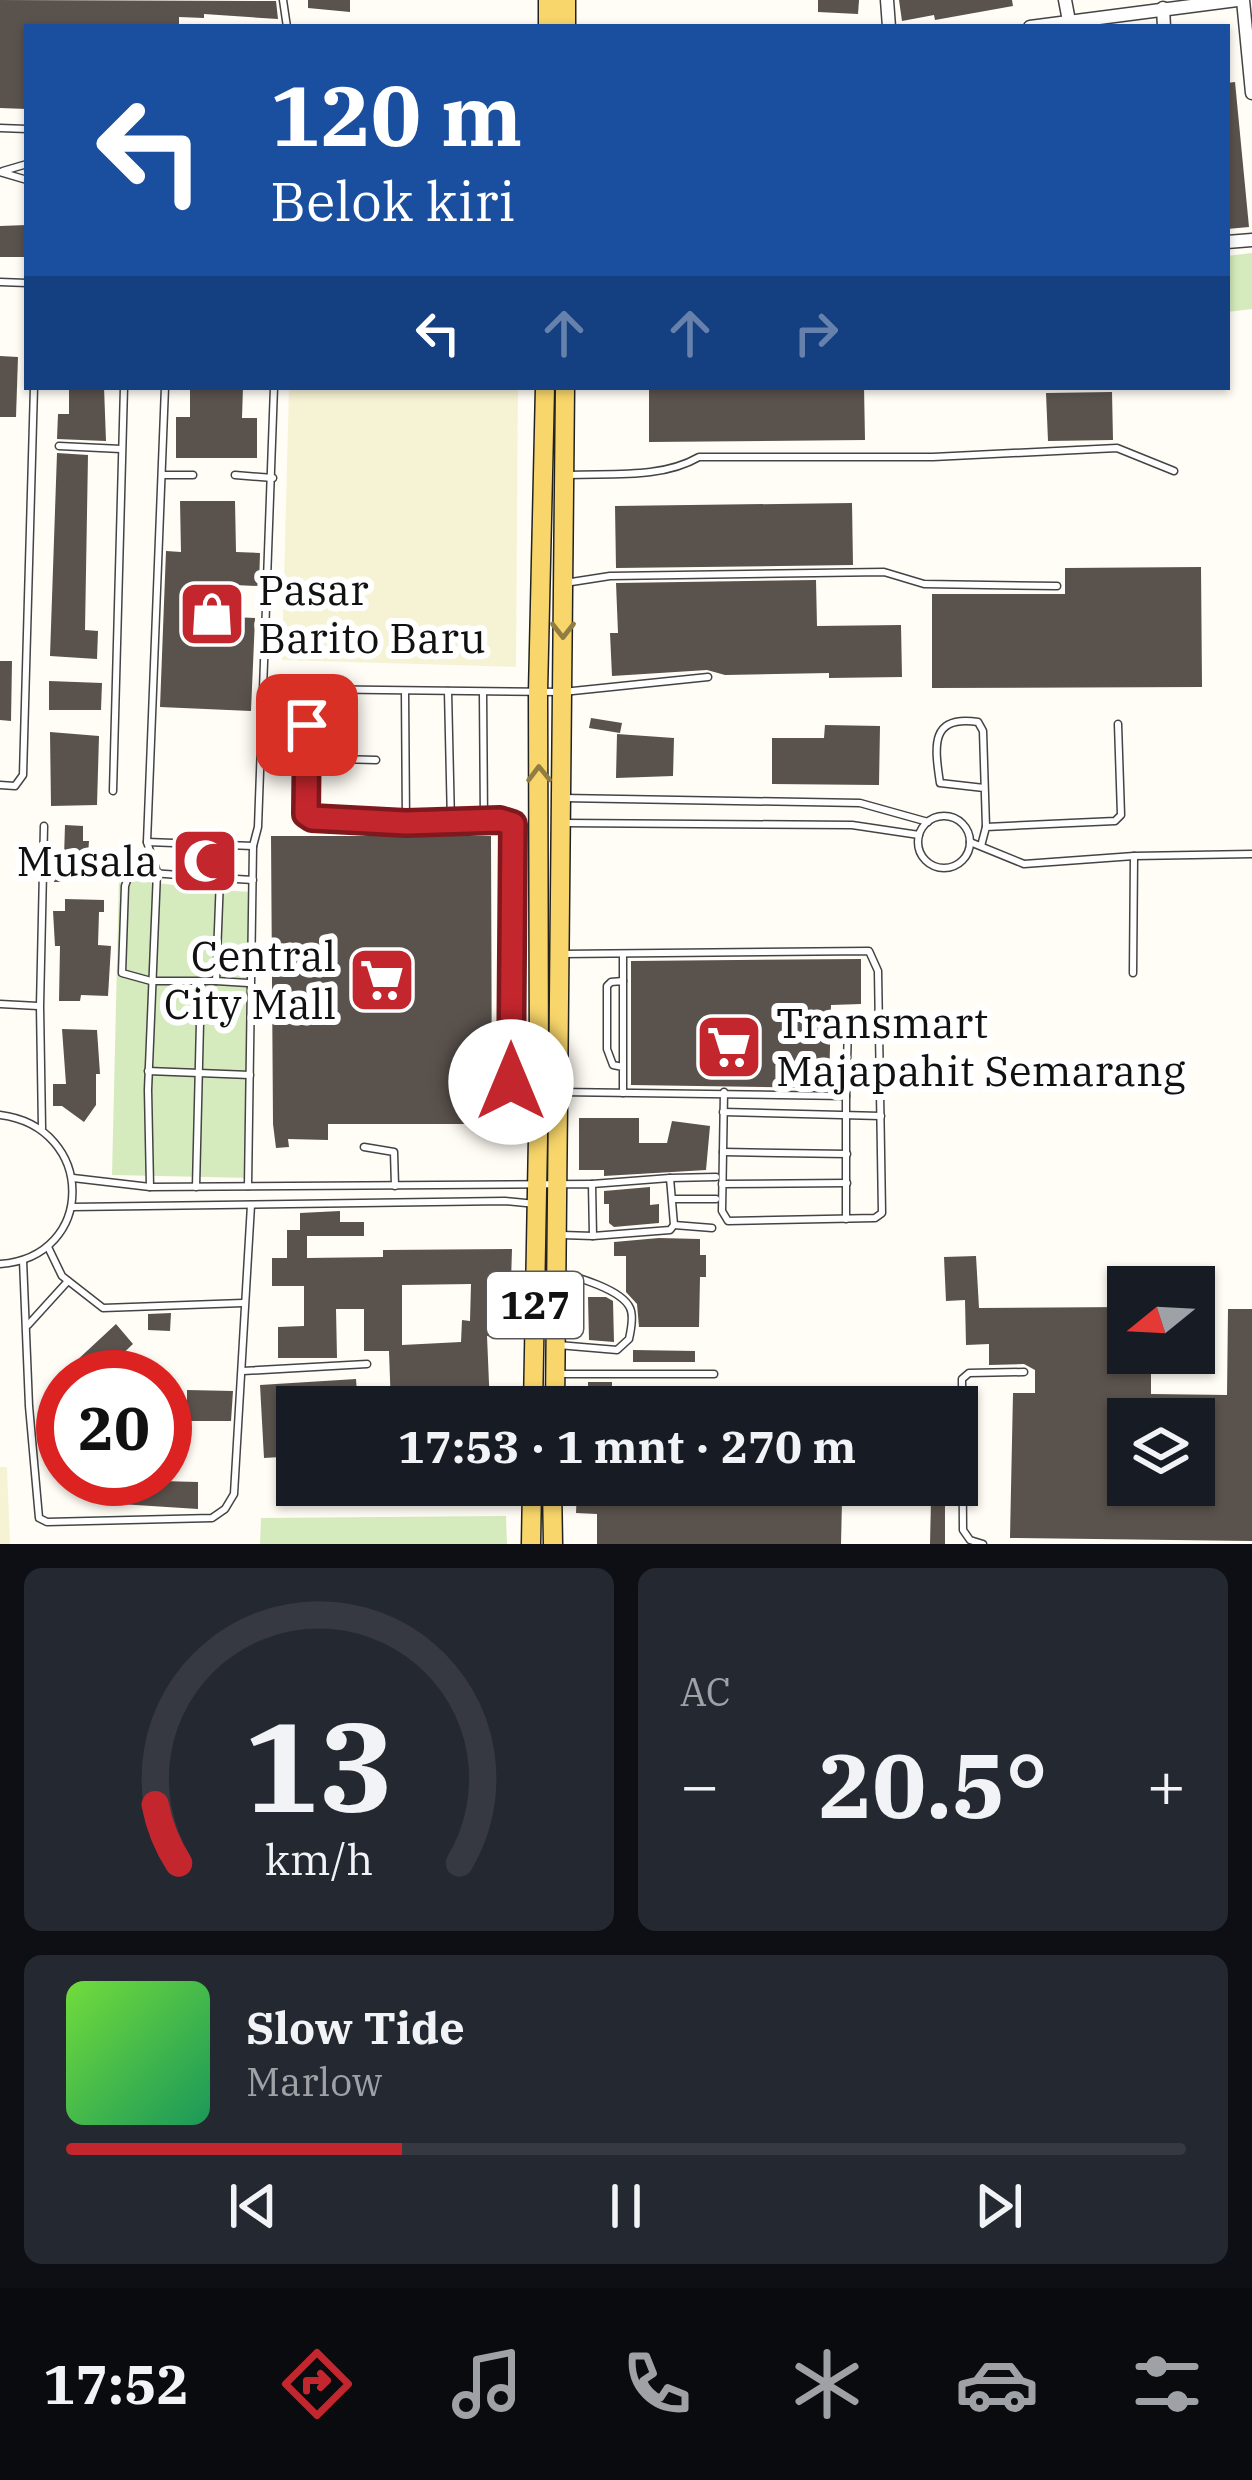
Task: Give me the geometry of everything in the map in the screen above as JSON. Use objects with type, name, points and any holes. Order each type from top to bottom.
[{"type":"main road","name":"127","points":[[545,390],[538,692],[538,1110],[545,1195],[554,1235],[556,1386]]},
{"type":"main road","name":"127","points":[[534,1386],[556,1092],[565,390]]},
{"type":"main road","points":[[531,1544],[532,1506]]},
{"type":"main road","points":[[552,1506],[553,1544]]},
{"type":"street","points":[[1065,0],[1078,22],[1240,0],[1252,93]]},
{"type":"street","points":[[1162,8],[1164,24]]},
{"type":"lane","points":[[0,785],[15,786],[23,775],[34,390]]},
{"type":"lane","points":[[113,791],[124,390]]},
{"type":"lane","points":[[150,1187],[148,1071],[157,872],[147,842],[165,390]]},
{"type":"lane","points":[[248,1186],[254,846],[274,390]]},
{"type":"lane","points":[[59,446],[122,449]]},
{"type":"lane","points":[[564,475],[655,472],[681,467],[699,457],[933,457],[1089,448],[1117,448],[1174,471]]},
{"type":"lane","points":[[164,475],[194,475]]},
{"type":"lane","points":[[235,476],[273,478]]},
{"type":"lane","points":[[563,584],[610,576],[884,572],[924,584],[1057,586]]},
{"type":"lane","points":[[297,688],[562,692],[708,677]]},
{"type":"lane","points":[[308,689],[306,814],[312,818],[513,824],[510,1100],[514,1107],[538,1110]]},
{"type":"lane","points":[[405,691],[406,823]]},
{"type":"lane","points":[[448,691],[451,823]]},
{"type":"lane","points":[[483,691],[484,821]]},
{"type":"lane","points":[[981,846],[986,826],[983,731],[978,722],[954,718],[944,723],[939,731],[940,783],[984,788]]},
{"type":"lane","points":[[986,826],[1115,821],[1121,815],[1118,724]]},
{"type":"lane","points":[[338,759],[376,760]]},
{"type":"lane","points":[[559,798],[860,803],[928,821],[955,818],[965,827],[970,842],[958,864],[938,867],[922,855],[920,835],[928,821]]},
{"type":"lane","points":[[559,824],[852,825],[920,835]]},
{"type":"lane","points":[[42,1128],[44,826]]},
{"type":"lane","points":[[147,842],[254,846]]},
{"type":"lane","points":[[970,842],[1024,864],[1252,854]]},
{"type":"lane","points":[[216,981],[221,844]]},
{"type":"lane","points":[[1133,973],[1134,856]]},
{"type":"lane","points":[[250,983],[151,981],[122,974],[129,875],[157,872],[253,880]]},
{"type":"lane","points":[[557,954],[869,951],[878,971],[882,1213],[875,1218],[728,1221],[722,1211],[719,1180],[724,1092]]},
{"type":"lane","points":[[623,954],[623,1093]]},
{"type":"lane","points":[[196,1187],[201,981]]},
{"type":"lane","points":[[623,981],[607,986],[609,1060],[623,1067]]},
{"type":"lane","points":[[0,1004],[40,1006]]},
{"type":"lane","points":[[846,1219],[848,1027],[854,1021],[878,1020]]},
{"type":"lane","points":[[148,1071],[250,1076]]},
{"type":"lane","points":[[556,1092],[846,1096]]},
{"type":"lane","points":[[723,1112],[881,1116]]},
{"type":"lane","points":[[0,1115],[42,1128],[62,1150],[73,1178],[72,1207],[48,1246],[23,1260],[0,1264]]},
{"type":"lane","points":[[364,1147],[394,1152],[394,1186]]},
{"type":"lane","points":[[722,1152],[847,1154]]},
{"type":"lane","points":[[73,1178],[150,1187],[394,1186],[545,1195]]},
{"type":"lane","points":[[72,1207],[505,1201],[592,1184],[670,1178],[847,1183]]},
{"type":"lane","points":[[670,1178],[674,1225]]},
{"type":"lane","points":[[592,1184],[592,1236]]},
{"type":"lane","points":[[674,1199],[716,1199]]},
{"type":"lane","points":[[23,1260],[38,1514],[46,1522],[212,1518],[234,1494],[251,1205]]},
{"type":"lane","points":[[554,1235],[663,1232],[674,1225],[712,1228]]},
{"type":"lane","points":[[48,1246],[68,1281],[103,1308],[243,1303]]},
{"type":"lane","points":[[554,1274],[573,1275],[603,1287],[626,1302],[632,1315],[629,1339],[616,1351],[555,1345]]},
{"type":"lane","points":[[28,1325],[68,1281]]},
{"type":"lane","points":[[243,1371],[367,1364]]},
{"type":"lane","points":[[962,1386],[969,1373],[1024,1372]]},
{"type":"lane","points":[[556,1374],[714,1374]]},
{"type":"lane","points":[[961,1506],[963,1530],[970,1540],[983,1544]]},
{"type":"shaded area","points":[[289,390],[518,390],[516,667],[282,660]]},
{"type":"shaded area","points":[[0,1467],[7,1467],[10,1544],[0,1544]]},
{"type":"green space","points":[[1252,253],[1252,309],[1230,312],[1230,256]]},
{"type":"green space","points":[[119,879],[255,892],[252,1178],[112,1175]]},
{"type":"green space","points":[[506,1516],[507,1544],[260,1544],[261,1518]]},
{"type":"building","points":[[0,0],[276,1],[278,19],[204,14],[204,18],[179,17],[179,24],[24,24],[24,109],[0,108]]},
{"type":"building","points":[[308,0],[350,0],[350,12],[308,8]]},
{"type":"building","points":[[818,0],[859,0],[858,14],[818,12]]},
{"type":"building","points":[[899,0],[1012,0],[1013,6],[902,21]]},
{"type":"building","points":[[1235,82],[1249,227],[1230,229],[1230,83]]},
{"type":"building","points":[[24,225],[24,257],[0,257],[0,226]]},
{"type":"building","points":[[0,356],[18,357],[16,417],[0,417]]},
{"type":"building","points":[[69,390],[104,390],[106,441],[57,439],[58,414],[69,414]]},
{"type":"building","points":[[190,390],[243,390],[242,418],[257,418],[257,458],[176,458],[176,417],[190,417]]},
{"type":"building","points":[[649,390],[864,390],[865,440],[649,442]]},
{"type":"building","points":[[1112,392],[1113,440],[1048,441],[1046,393]]},
{"type":"building","points":[[57,453],[88,455],[85,630],[98,631],[97,659],[50,656]]},
{"type":"building","points":[[180,501],[235,501],[236,552],[260,553],[259,586],[234,585],[233,617],[255,618],[251,711],[160,707],[166,551],[181,552]]},
{"type":"building","points":[[852,503],[853,565],[616,568],[615,506]]},
{"type":"building","points":[[1201,567],[1202,687],[932,688],[932,594],[1065,594],[1065,568]]},
{"type":"building","points":[[816,580],[817,626],[901,625],[902,677],[725,675],[707,670],[612,676],[610,633],[618,633],[616,583]]},
{"type":"building","points":[[0,661],[12,661],[11,721],[0,720]]},
{"type":"building","points":[[49,681],[102,683],[101,710],[49,710]]},
{"type":"building","points":[[591,718],[622,723],[620,733],[589,728]]},
{"type":"building","points":[[825,725],[880,726],[879,785],[772,784],[772,738],[824,738]]},
{"type":"building","points":[[50,732],[99,736],[97,805],[51,806]]},
{"type":"building","points":[[617,734],[674,738],[673,776],[616,778]]},
{"type":"building","points":[[65,825],[83,826],[83,841],[89,841],[87,868],[65,867],[65,882],[54,882],[51,857],[64,857]]},
{"type":"building","name":"Central City Mall","points":[[271,836],[491,836],[492,1124],[328,1124],[328,1140],[288,1139],[289,1147],[276,1148]]},
{"type":"building","name":"Musala","points":[[195,851],[213,852],[213,870],[195,869]]},
{"type":"building","points":[[65,899],[104,900],[98,945],[111,946],[108,996],[81,995],[80,1001],[59,1001],[60,946],[55,946],[53,911],[65,911]]},
{"type":"building","name":"Transmart Majapahit Semarang","points":[[861,959],[861,1004],[831,1005],[829,1088],[631,1085],[631,961]]},
{"type":"building","points":[[62,1029],[97,1030],[96,1105],[84,1122],[62,1106],[53,1106],[53,1084],[66,1084]]},
{"type":"building","points":[[579,1118],[639,1118],[639,1143],[667,1143],[672,1121],[710,1126],[706,1170],[604,1176],[604,1170],[579,1170]]},
{"type":"building","points":[[650,1187],[650,1205],[659,1204],[659,1223],[614,1227],[609,1223],[604,1191]]},
{"type":"building","points":[[340,1211],[340,1222],[364,1222],[364,1236],[307,1236],[307,1258],[383,1257],[383,1250],[512,1249],[510,1313],[499,1313],[498,1337],[487,1336],[489,1386],[390,1386],[389,1351],[364,1351],[364,1309],[336,1309],[337,1358],[278,1358],[278,1327],[304,1326],[304,1286],[272,1286],[272,1258],[287,1258],[287,1230],[300,1230],[300,1213]],"holes":[[[471,1284],[470,1321],[462,1320],[461,1342],[402,1345],[402,1285]]]},
{"type":"building","points":[[700,1239],[706,1277],[700,1277],[699,1327],[639,1327],[637,1304],[626,1292],[626,1256],[614,1256],[614,1242]]},
{"type":"building","points":[[976,1256],[979,1308],[1107,1307],[1107,1374],[1151,1374],[1151,1394],[1227,1395],[1228,1309],[1252,1309],[1252,1541],[1010,1538],[1013,1393],[1035,1393],[1035,1370],[1024,1364],[989,1365],[989,1344],[966,1345],[965,1300],[946,1301],[944,1257]]},
{"type":"building","points":[[588,1297],[613,1301],[614,1342],[589,1340]]},
{"type":"building","points":[[171,1313],[170,1331],[148,1330],[148,1314]]},
{"type":"building","points":[[116,1324],[133,1344],[127,1350],[88,1350]]},
{"type":"building","points":[[633,1350],[695,1351],[695,1362],[633,1362]]},
{"type":"building","points":[[356,1379],[356,1386],[276,1386],[276,1457],[264,1458],[260,1385]]},
{"type":"building","points":[[588,1382],[612,1382],[612,1386],[588,1386]]},
{"type":"building","points":[[192,1390],[233,1391],[231,1421],[192,1421]]},
{"type":"building","points":[[192,1482],[198,1482],[198,1509],[151,1506],[192,1506]]},
{"type":"building","points":[[576,1506],[842,1506],[841,1544],[597,1544],[597,1514],[576,1513]]},
{"type":"building","points":[[931,1506],[945,1506],[945,1544],[930,1544]]},
{"type":"place","name":"Pasar Barito Baru","points":[[212,614]]},
{"type":"place","name":"Musala","points":[[205,861]]},
{"type":"place","name":"Central City Mall","points":[[382,980]]},
{"type":"place","name":"Transmart Majapahit Semarang","points":[[729,1047]]},
{"type":"route","points":[[307,725],[304,799],[306,814],[312,818],[380,823],[500,820],[513,824],[511,1082]]}]
